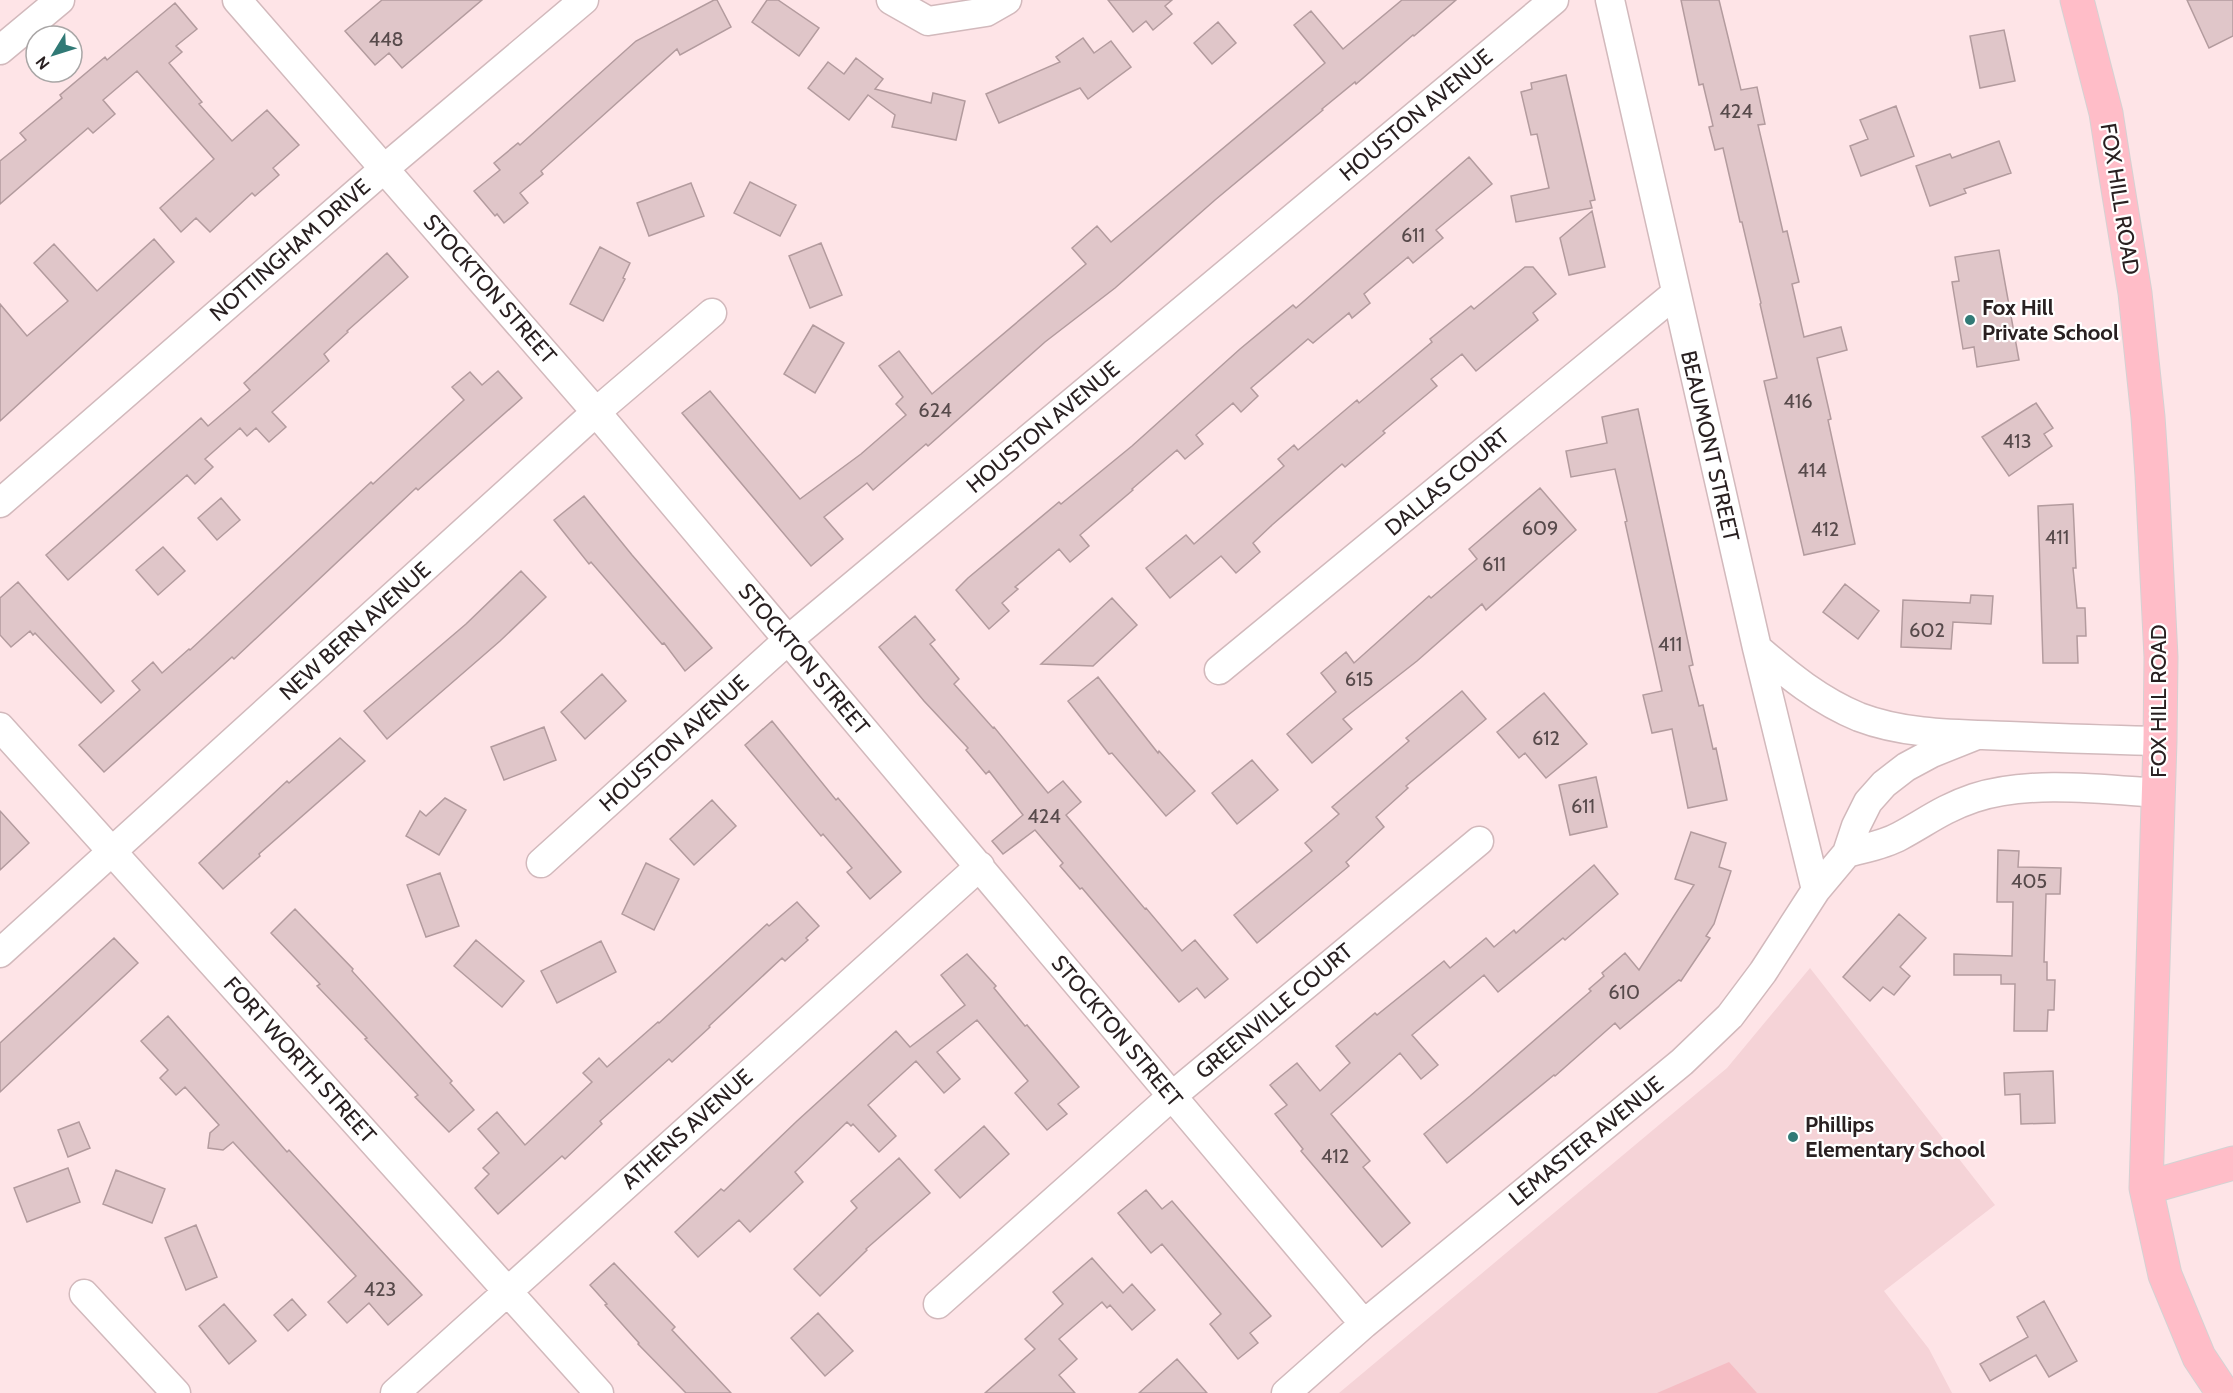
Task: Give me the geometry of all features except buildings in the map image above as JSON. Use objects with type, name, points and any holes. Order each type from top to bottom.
[{"type":"main road","name":"FOX HILL ROAD","points":[[2077,0],[2106,113],[2136,304],[2148,417],[2154,512],[2161,657],[2160,741],[2145,1188],[2165,1275],[2199,1357],[2223,1393]]},
{"type":"main road","points":[[2145,1188],[2233,1163]]},
{"type":"street","points":[[0,50],[60,0]]},
{"type":"street","name":"STOCKTON STREET","points":[[237,0],[596,412],[1364,1324]]},
{"type":"street","name":"NOTTINGHAM DRIVE","points":[[0,503],[385,168],[584,0]]},
{"type":"street","points":[[891,0],[928,21],[986,12],[1007,0]]},
{"type":"street","name":"HOUSTON AVENUE","points":[[541,863],[788,640],[1554,0]]},
{"type":"street","name":"BEAUMONT STREET","points":[[1610,0],[1756,648],[1815,890]]},
{"type":"street","name":"DALLAS COURT","points":[[1219,670],[1675,294]]},
{"type":"street","name":"NEW BERN AVENUE","points":[[0,953],[596,412],[712,313]]},
{"type":"street","name":"LEMASTER AVENUE","points":[[1756,648],[1789,676],[1814,693],[1860,717],[1910,730],[1977,735],[2160,741]]},
{"type":"street","name":"FORT WORTH STREET","points":[[0,727],[599,1393]]},
{"type":"street","name":"LEMASTER AVENUE","points":[[1286,1393],[1364,1324],[1673,1069],[1712,1034],[1730,1016],[1757,980],[1815,890],[1847,853],[1856,826],[1868,802],[1884,784],[1906,767],[1932,753],[1977,735]]},
{"type":"street","points":[[1847,853],[1899,837],[1937,813],[1977,797],[2052,789],[2158,793]]},
{"type":"street","name":"GREENVILLE COURT","points":[[938,1304],[1172,1096],[1479,841]]},
{"type":"street","name":"ATHENS AVENUE","points":[[395,1393],[980,866]]},
{"type":"street","points":[[84,1294],[176,1393]]},
{"type":"shaded area","name":"Phillips Elementary School","points":[[1810,968],[1995,1205],[1884,1291],[1929,1349],[1952,1393],[1339,1393],[1727,1068]]},
{"type":"shaded area","points":[[1729,1362],[1757,1393],[1657,1393]]},
{"type":"place","name":"Fox Hill Private School","points":[[1970,320]]},
{"type":"place","name":"Phillips Elementary School","points":[[1793,1137]]}]
